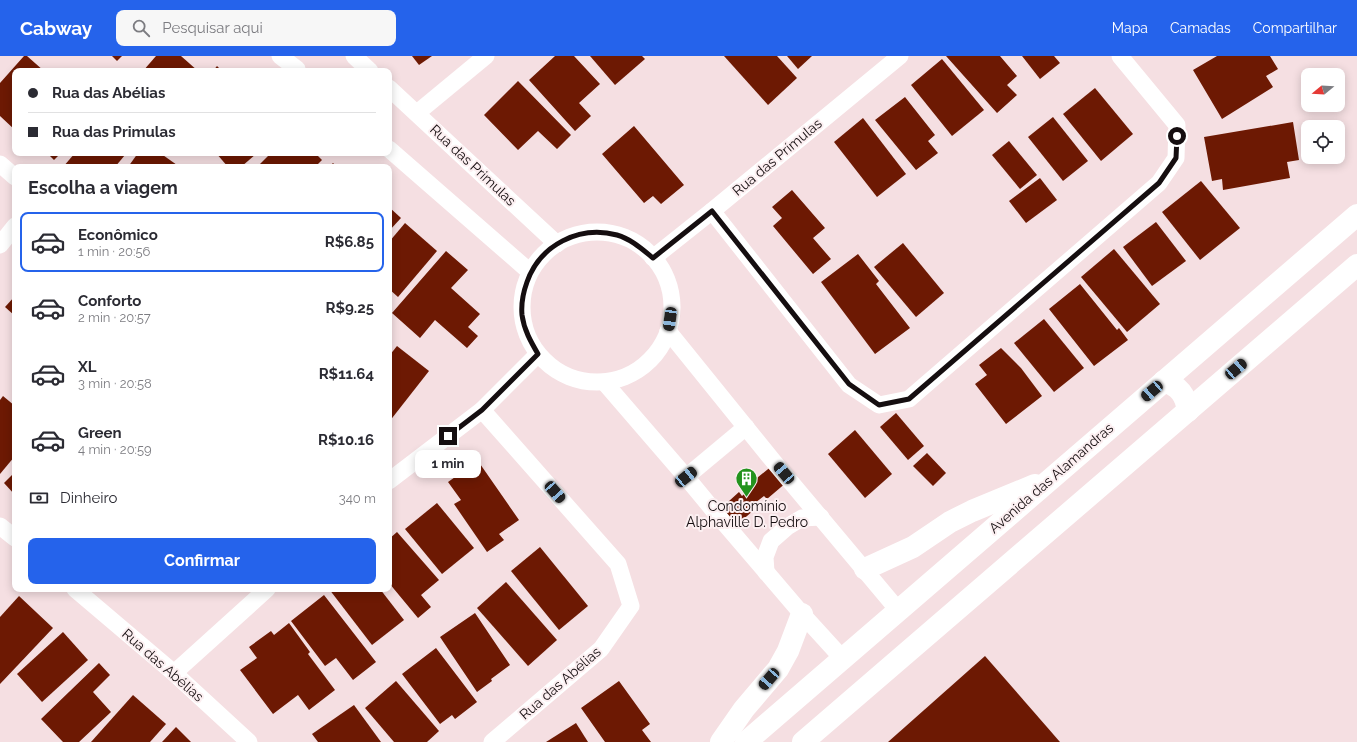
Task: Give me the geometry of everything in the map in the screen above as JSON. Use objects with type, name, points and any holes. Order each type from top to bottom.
[{"type":"street","points":[[280,56],[295,65]]},
{"type":"street","points":[[354,56],[367,68]]},
{"type":"street","points":[[417,113],[486,56]]},
{"type":"street","name":"Rua das Prímulas","points":[[653,258],[900,56]]},
{"type":"street","points":[[712,211],[849,384],[879,405],[909,399],[1159,183],[1176,158],[1178,125],[1120,56]]},
{"type":"street","name":"Rua das Primulas","points":[[392,91],[557,244]]},
{"type":"street","points":[[392,152],[530,272]]},
{"type":"street","points":[[0,164],[12,174]]},
{"type":"street","name":"Avenida das Alamandras","points":[[746,742],[1357,215]]},
{"type":"street","points":[[0,245],[12,230]]},
{"type":"street","points":[[597,232],[618,235],[637,244],[653,258],[666,280],[672,306],[668,331],[658,351],[644,366],[625,378],[604,382],[579,381],[557,371],[538,354],[527,336],[522,314],[523,293],[530,272],[542,256],[557,244],[576,235],[597,232]]},
{"type":"street","points":[[803,742],[1357,265]]},
{"type":"street","points":[[668,331],[898,610]]},
{"type":"street","points":[[392,479],[482,410],[538,354]]},
{"type":"street","points":[[1164,381],[1170,383],[1181,391],[1187,404],[1188,411]]},
{"type":"street","points":[[604,382],[802,614],[843,659]]},
{"type":"street","name":"Rua das Abélias","points":[[482,410],[618,564],[631,606],[601,649],[492,742]]},
{"type":"street","points":[[686,477],[746,427]]},
{"type":"street","points":[[865,569],[913,547],[950,522],[972,511],[1052,477]]},
{"type":"street","points":[[766,572],[765,557],[771,541],[787,527],[802,518],[821,518]]},
{"type":"street","points":[[0,526],[12,536]]},
{"type":"street","name":"Rua das Abélias","points":[[79,592],[174,673],[249,742]]},
{"type":"street","points":[[174,673],[264,592]]},
{"type":"street","points":[[721,742],[744,709],[778,669],[788,651],[802,614]]},
{"type":"building","points":[[24,56],[27,56],[41,68],[13,68]]},
{"type":"building","points":[[112,56],[122,56],[117,61]]},
{"type":"building","points":[[156,56],[181,56],[195,68],[146,68]]},
{"type":"building","points":[[412,56],[432,56],[419,65]]},
{"type":"building","points":[[555,56],[574,56],[600,84],[579,103],[591,116],[575,131],[529,80]]},
{"type":"building","points":[[590,56],[642,56],[645,59],[615,85]]},
{"type":"building","points":[[724,56],[777,56],[797,78],[768,105]]},
{"type":"building","points":[[787,56],[812,56],[798,69]]},
{"type":"building","points":[[946,56],[1000,56],[1017,76],[1007,85],[1017,95],[997,113]]},
{"type":"building","points":[[1022,56],[1054,56],[1060,63],[1040,79]]},
{"type":"building","points":[[1217,56],[1270,56],[1278,69],[1266,76],[1273,87],[1222,119],[1193,70]]},
{"type":"building","points":[[942,59],[984,110],[952,136],[911,85]]},
{"type":"building","points":[[12,70],[12,127],[0,116],[0,83]]},
{"type":"building","points":[[518,81],[571,135],[557,149],[538,131],[518,150],[484,115]]},
{"type":"building","points":[[1095,88],[1133,134],[1101,161],[1063,114]]},
{"type":"building","points":[[905,97],[935,135],[928,141],[938,153],[916,170],[875,120]]},
{"type":"building","points":[[1053,117],[1088,161],[1063,181],[1028,137]]},
{"type":"building","points":[[863,118],[906,174],[877,197],[834,142]]},
{"type":"building","points":[[1293,122],[1299,160],[1287,162],[1290,178],[1223,190],[1222,179],[1212,181],[1204,137]]},
{"type":"building","points":[[634,126],[684,185],[661,204],[653,196],[644,203],[602,154]]},
{"type":"building","points":[[1009,141],[1037,175],[1020,189],[992,155]]},
{"type":"building","points":[[50,156],[58,156],[54,160]]},
{"type":"building","points":[[72,156],[124,156],[118,164],[66,164]]},
{"type":"building","points":[[136,156],[164,156],[176,164],[130,164]]},
{"type":"building","points":[[219,156],[254,156],[244,164],[225,164]]},
{"type":"building","points":[[268,156],[318,156],[322,160],[318,164],[260,164]]},
{"type":"building","points":[[1040,178],[1057,200],[1026,223],[1009,201]]},
{"type":"building","points":[[1201,181],[1240,228],[1200,260],[1162,212]]},
{"type":"building","points":[[792,190],[825,228],[813,238],[831,259],[813,274],[773,226],[782,218],[772,207]]},
{"type":"building","points":[[392,210],[401,218],[392,228]]},
{"type":"building","points":[[1156,222],[1186,261],[1152,286],[1123,247]]},
{"type":"building","points":[[405,223],[437,251],[398,297],[392,292],[392,238]]},
{"type":"building","points":[[903,243],[944,293],[916,317],[874,267]]},
{"type":"building","points":[[1114,249],[1160,304],[1127,332],[1081,277]]},
{"type":"building","points":[[446,251],[468,270],[451,288],[480,314],[468,327],[478,336],[467,348],[435,320],[420,338],[392,313]]},
{"type":"building","points":[[858,254],[879,281],[876,284],[910,328],[875,354],[821,282]]},
{"type":"building","points":[[1080,284],[1117,330],[1119,328],[1128,340],[1094,366],[1049,309]]},
{"type":"building","points":[[12,299],[12,313],[5,307]]},
{"type":"building","points":[[1044,319],[1084,368],[1054,392],[1014,343]]},
{"type":"building","points":[[397,346],[429,371],[392,418],[392,352]]},
{"type":"building","points":[[1001,348],[1021,368],[1042,396],[1006,424],[975,384],[987,375],[979,365]]},
{"type":"building","points":[[3,396],[12,404],[12,460],[0,474],[0,400]]},
{"type":"building","points":[[896,413],[924,446],[908,460],[880,427]]},
{"type":"building","points":[[855,430],[892,474],[865,498],[828,454]]},
{"type":"building","points":[[927,453],[946,473],[933,486],[913,466]]},
{"type":"building","points":[[478,461],[519,520],[499,534],[504,540],[487,552],[454,504],[461,500],[448,482]]},
{"type":"building","name":"Condomínio Alphaville D. Pedro","points":[[773,465],[787,482],[767,499],[764,496],[751,506],[754,510],[733,528],[718,511],[739,492],[742,496],[754,485],[752,482]]},
{"type":"building","points":[[12,475],[12,492],[4,483]]},
{"type":"building","points":[[437,503],[474,548],[442,574],[405,529]]},
{"type":"building","points":[[397,532],[439,580],[421,595],[431,607],[418,618],[392,587],[392,536]]},
{"type":"building","points":[[540,547],[588,606],[559,630],[511,571]]},
{"type":"building","points":[[506,582],[557,640],[528,666],[477,608]]},
{"type":"building","points":[[331,592],[382,592],[404,620],[372,645]]},
{"type":"building","points":[[324,595],[376,662],[353,680],[336,658],[325,666],[291,621]]},
{"type":"building","points":[[19,596],[53,628],[0,684],[0,617]]},
{"type":"building","points":[[475,613],[510,665],[477,692],[440,637]]},
{"type":"building","points":[[289,623],[310,652],[308,654],[335,690],[309,710],[298,695],[273,714],[240,670],[257,658],[249,647],[271,631],[274,635]]},
{"type":"building","points":[[63,632],[88,660],[42,702],[17,674]]},
{"type":"building","points":[[436,648],[477,702],[455,719],[452,715],[440,724],[402,674]]},
{"type":"building","points":[[985,656],[1060,742],[888,742]]},
{"type":"building","points":[[99,663],[110,675],[93,692],[111,712],[79,742],[63,742],[41,719]]},
{"type":"building","points":[[396,681],[439,731],[427,742],[394,742],[365,708]]},
{"type":"building","points":[[619,681],[650,724],[642,730],[651,742],[605,742],[581,708]]},
{"type":"building","points":[[133,695],[166,724],[150,742],[91,742]]},
{"type":"building","points":[[354,705],[381,742],[318,742],[312,734]]},
{"type":"building","points":[[576,723],[588,742],[546,742]]},
{"type":"building","points":[[176,727],[191,742],[162,742]]},
{"type":"place","name":"Condomínio Alphaville D. Pedro","points":[[747,498]]},
{"type":"route","points":[[448,436],[482,410],[538,354],[527,336],[522,314],[523,293],[530,272],[542,256],[557,244],[576,235],[597,232],[618,235],[637,244],[653,258],[712,211],[849,384],[879,405],[909,399],[1159,183],[1176,158],[1177,136]]}]
